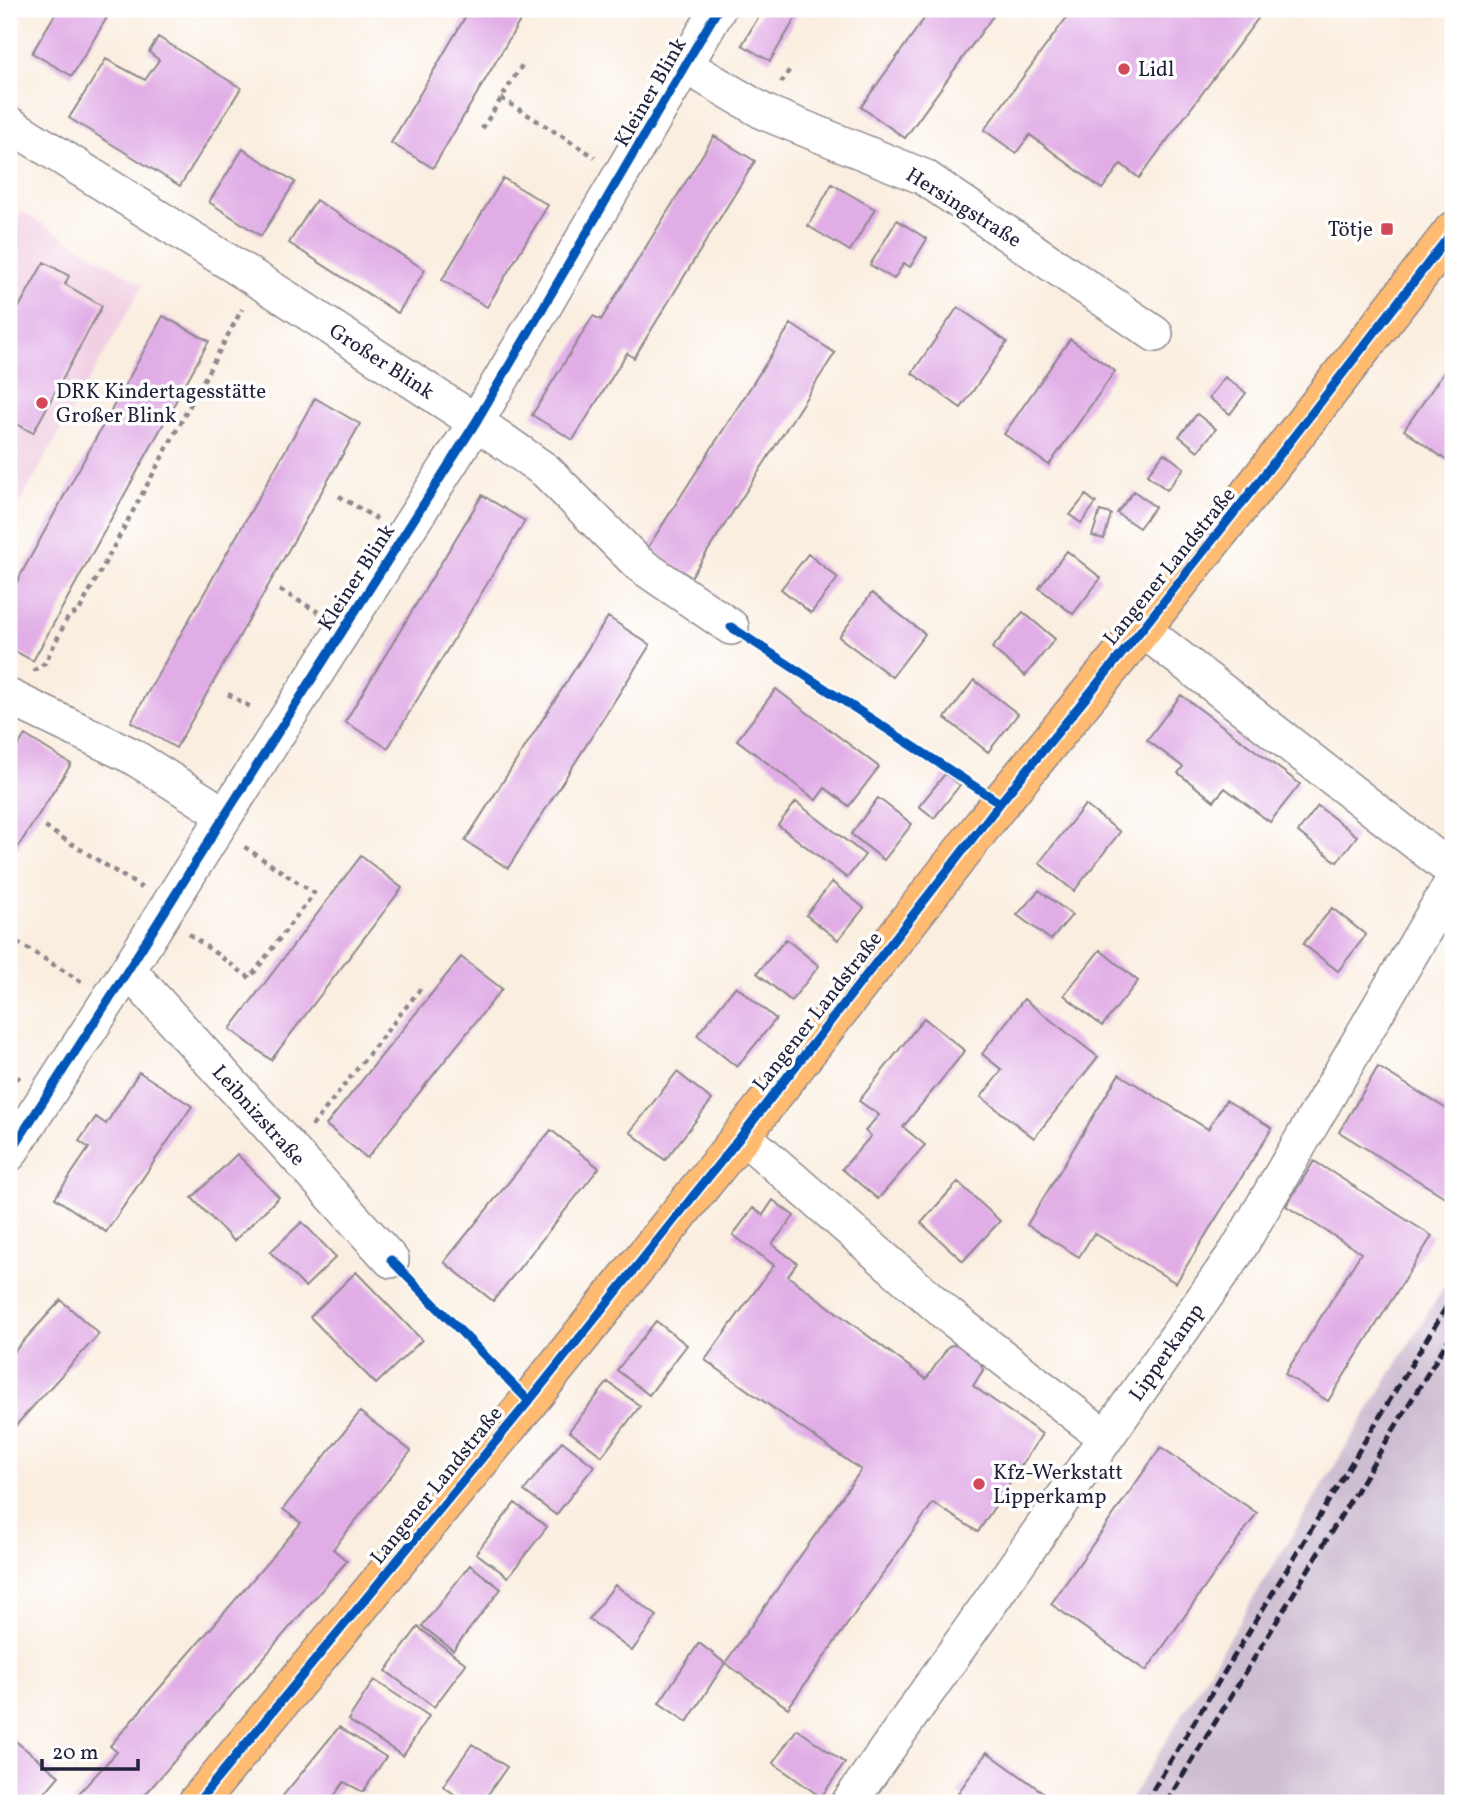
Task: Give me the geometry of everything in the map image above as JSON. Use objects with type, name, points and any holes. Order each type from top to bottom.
[{"type":"main road","name":"Langener Landstraße","points":[[197,1803],[529,1401],[742,1135],[1000,803],[1257,484],[1453,231]]},
{"type":"street","name":"Kleiner Blink","points":[[9,1154],[476,422],[718,9]]},
{"type":"street","name":"Hersingstraße","points":[[686,66],[764,112],[924,177],[1155,334]]},
{"type":"street","name":"Großer Blink","points":[[9,124],[476,422],[546,471],[639,564],[732,627]]},
{"type":"street","points":[[1142,629],[1453,871]]},
{"type":"street","points":[[11,698],[132,756],[221,822]]},
{"type":"street","name":"Lipperkamp","points":[[849,1803],[1244,1240],[1453,881]]},
{"type":"street","name":"Leibnizstraße","points":[[128,970],[391,1260]]},
{"type":"street","points":[[742,1135],[948,1315],[1105,1437]]},
{"type":"path","points":[[482,129],[524,62]]},
{"type":"path","points":[[501,98],[623,174]]},
{"type":"path","points":[[11,698],[24,678],[45,663],[68,617],[79,611],[258,281]]},
{"type":"path","points":[[339,496],[403,536]]},
{"type":"path","points":[[280,590],[344,628]]},
{"type":"path","points":[[45,827],[166,910],[250,978],[314,893],[221,822]]},
{"type":"path","points":[[9,937],[109,999]]},
{"type":"path","points":[[292,1151],[421,988]]},
{"type":"shaded area","name":"DRK Kindertagesstätte Großer Blink","points":[[21,211],[143,285],[9,522],[9,237]]},
{"type":"shaded area","points":[[1453,1272],[1453,1803],[1128,1803]]},
{"type":"building","points":[[58,9],[112,9],[72,76],[32,53]]},
{"type":"building","points":[[470,9],[527,9],[433,168],[391,143]]},
{"type":"building","points":[[763,9],[801,9],[770,61],[742,45]]},
{"type":"building","points":[[931,9],[998,9],[905,138],[861,107]]},
{"type":"building","name":"Lidl","points":[[1073,9],[1265,9],[1139,178],[1121,164],[1102,189],[1030,135],[1016,153],[984,130]]},
{"type":"building","points":[[158,37],[241,88],[180,186],[69,118],[106,59],[145,80],[159,60],[149,52]]},
{"type":"building","points":[[714,136],[755,161],[634,358],[627,353],[573,440],[532,415],[593,316],[601,320]]},
{"type":"building","points":[[243,149],[295,182],[261,236],[209,202]]},
{"type":"building","points":[[503,178],[548,205],[487,307],[442,280]]},
{"type":"building","points":[[832,184],[875,209],[850,251],[808,226]]},
{"type":"building","points":[[316,200],[425,270],[398,313],[289,243]]},
{"type":"building","points":[[897,220],[927,239],[910,267],[904,263],[894,279],[870,265]]},
{"type":"building","points":[[44,262],[69,276],[65,284],[102,306],[33,433],[9,420],[9,325]]},
{"type":"building","points":[[958,307],[1007,342],[961,408],[912,373]]},
{"type":"building","points":[[163,316],[209,341],[33,661],[9,648],[9,596]]},
{"type":"building","points":[[791,324],[835,353],[691,577],[647,549]]},
{"type":"building","points":[[1070,339],[1115,371],[1049,465],[1004,434]]},
{"type":"building","points":[[1453,359],[1453,465],[1404,430]]},
{"type":"building","points":[[1225,377],[1246,393],[1230,414],[1209,398]]},
{"type":"building","points":[[315,398],[360,424],[176,748],[131,722]]},
{"type":"building","points":[[1197,414],[1216,429],[1198,451],[1179,436]]},
{"type":"building","points":[[1164,453],[1184,468],[1167,490],[1147,475]]},
{"type":"building","points":[[1134,491],[1155,507],[1139,528],[1117,513]]},
{"type":"building","points":[[482,495],[525,521],[388,748],[345,722]]},
{"type":"building","points":[[1086,495],[1096,503],[1081,523],[1070,515]]},
{"type":"building","points":[[1100,511],[1111,514],[1104,539],[1092,536]]},
{"type":"building","points":[[1067,551],[1101,578],[1073,614],[1039,588]]},
{"type":"building","points":[[808,554],[838,578],[811,613],[781,589]]},
{"type":"building","points":[[872,593],[925,634],[892,677],[839,637]]},
{"type":"building","points":[[1023,612],[1055,639],[1025,676],[992,648]]},
{"type":"building","points":[[608,617],[650,645],[508,868],[465,841]]},
{"type":"building","points":[[974,680],[1018,714],[988,752],[945,718]]},
{"type":"building","points":[[776,689],[879,767],[849,806],[825,788],[816,800],[737,740]]},
{"type":"building","points":[[1181,695],[1300,784],[1270,822],[1225,788],[1214,801],[1178,773],[1183,767],[1147,740]]},
{"type":"building","points":[[25,735],[71,764],[9,861],[9,760]]},
{"type":"building","points":[[945,774],[960,785],[934,818],[919,806]]},
{"type":"building","points":[[878,798],[912,824],[884,860],[851,834]]},
{"type":"building","points":[[796,802],[865,855],[847,878],[778,825]]},
{"type":"building","points":[[1085,805],[1120,832],[1074,891],[1039,863]]},
{"type":"building","points":[[1318,806],[1357,836],[1337,862],[1298,832]]},
{"type":"building","points":[[361,856],[402,888],[271,1060],[230,1029]]},
{"type":"building","points":[[832,882],[864,908],[838,940],[806,915]]},
{"type":"building","points":[[1039,890],[1072,915],[1051,940],[1017,915]]},
{"type":"building","points":[[1332,908],[1366,935],[1338,971],[1303,944]]},
{"type":"building","points":[[786,939],[819,966],[791,1001],[757,973]]},
{"type":"building","points":[[1100,950],[1138,981],[1102,1026],[1064,995]]},
{"type":"building","points":[[461,957],[502,989],[367,1158],[326,1125]]},
{"type":"building","points":[[736,986],[776,1019],[737,1067],[697,1035]]},
{"type":"building","points":[[1024,999],[1098,1057],[1034,1138],[981,1097],[1002,1070],[982,1054]]},
{"type":"building","points":[[924,1018],[965,1051],[903,1127],[925,1145],[878,1199],[842,1169],[871,1136],[865,1131],[879,1115],[859,1101]]},
{"type":"building","points":[[1378,1067],[1450,1111],[1453,1106],[1453,1202],[1339,1132]]},
{"type":"building","points":[[139,1072],[192,1106],[106,1232],[55,1198],[89,1148],[79,1141],[96,1117],[106,1124]]},
{"type":"building","points":[[677,1072],[712,1100],[665,1160],[630,1132]]},
{"type":"building","points":[[1119,1074],[1208,1129],[1226,1100],[1272,1128],[1176,1283],[1094,1233],[1079,1257],[1027,1225]]},
{"type":"building","points":[[551,1130],[599,1168],[493,1301],[444,1262]]},
{"type":"building","points":[[237,1154],[279,1197],[234,1241],[192,1198]]},
{"type":"building","points":[[1314,1161],[1432,1236],[1328,1401],[1285,1374],[1361,1253],[1286,1206]]},
{"type":"building","points":[[958,1182],[1000,1221],[963,1261],[921,1223]]},
{"type":"building","points":[[773,1200],[794,1216],[772,1244],[797,1263],[788,1276],[926,1379],[949,1346],[961,1343],[979,1357],[983,1370],[973,1386],[1042,1434],[978,1532],[933,1503],[788,1708],[725,1663],[861,1470],[705,1360],[774,1265],[733,1235],[753,1208],[763,1215]]},
{"type":"building","points":[[302,1222],[336,1257],[305,1287],[270,1252]]},
{"type":"building","points":[[356,1272],[422,1340],[376,1384],[310,1317]]},
{"type":"building","points":[[61,1300],[99,1334],[9,1433],[9,1357]]},
{"type":"building","points":[[656,1321],[687,1345],[649,1395],[617,1370]]},
{"type":"building","points":[[608,1382],[640,1406],[602,1456],[569,1431]]},
{"type":"building","points":[[360,1412],[411,1451],[333,1549],[347,1561],[138,1803],[70,1803],[117,1752],[110,1746],[301,1523],[283,1509]]},
{"type":"building","points":[[562,1441],[594,1466],[556,1515],[524,1491]]},
{"type":"building","points":[[1161,1447],[1257,1513],[1146,1671],[1051,1604]]},
{"type":"building","points":[[515,1503],[547,1527],[508,1577],[476,1553]]},
{"type":"building","points":[[470,1565],[501,1589],[453,1650],[422,1626]]},
{"type":"building","points":[[615,1585],[657,1616],[632,1651],[589,1619]]},
{"type":"building","points":[[418,1627],[466,1664],[434,1707],[386,1671]]},
{"type":"building","points":[[699,1643],[725,1663],[687,1722],[659,1703]]},
{"type":"building","points":[[374,1680],[429,1716],[403,1756],[348,1720]]},
{"type":"building","points":[[339,1727],[386,1757],[363,1792],[344,1782],[329,1803],[277,1803]]},
{"type":"building","points":[[797,1729],[845,1763],[821,1797],[773,1763]]},
{"type":"building","points":[[9,1736],[59,1776],[36,1803],[9,1801]]},
{"type":"building","points":[[472,1744],[507,1767],[482,1803],[454,1803],[458,1797],[443,1786]]},
{"type":"building","points":[[987,1752],[1058,1803],[973,1803],[958,1793]]},
{"type":"railway","points":[[1145,1803],[1453,1296]]},
{"type":"railway","points":[[1166,1803],[1453,1332]]},
{"type":"cycle path","points":[[9,1154],[476,422],[718,9]]},
{"type":"cycle path","points":[[197,1803],[529,1401],[742,1135],[1000,803],[1257,484],[1453,231]]},
{"type":"cycle path","points":[[731,627],[1000,803]]},
{"type":"cycle path","points":[[391,1260],[529,1401]]},
{"type":"place","name":"Lidl","points":[[1124,69]]},
{"type":"place","name":"Tötje","points":[[1387,229]]},
{"type":"place","name":"DRK Kindertagesstätte Großer Blink","points":[[42,403]]},
{"type":"place","name":"Kfz-Werkstatt Lipperkamp","points":[[979,1484]]}]
